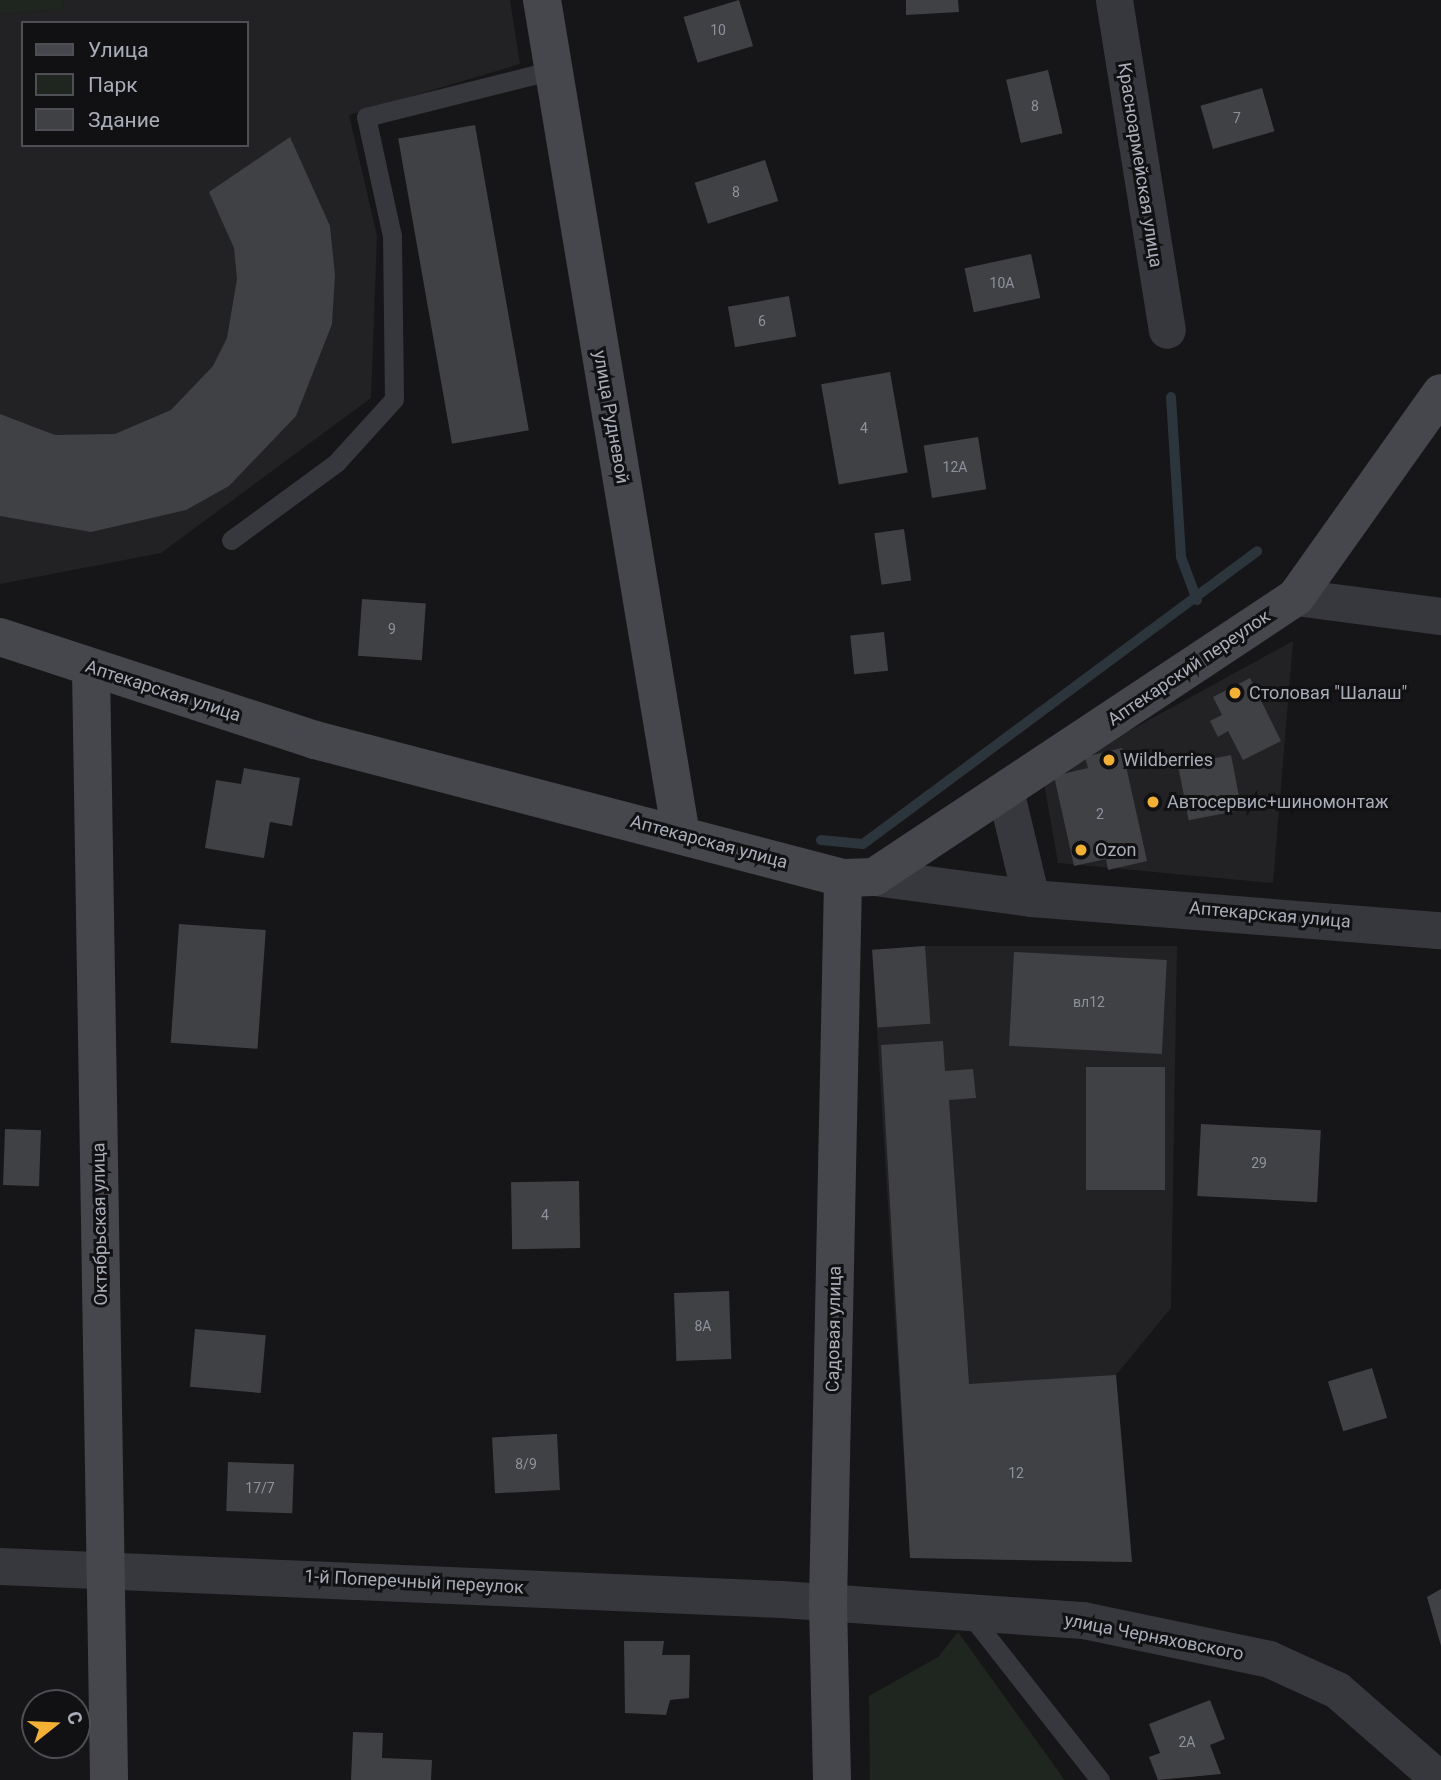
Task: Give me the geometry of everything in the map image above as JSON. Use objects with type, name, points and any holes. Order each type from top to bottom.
[{"type":"street","name":"улица Рудневой","points":[[542,0],[681,835]]},
{"type":"street","name":"Красноармейская улица","points":[[1114,0],[1167,330]]},
{"type":"street","name":"Аптекарский переулок","points":[[858,877],[1005,790],[1296,597],[1441,393]]},
{"type":"street","points":[[1296,597],[1441,616]]},
{"type":"street","name":"Аптекарская улица","points":[[0,637],[314,740],[681,835],[858,877],[1031,898],[1441,930]]},
{"type":"street","name":"Октябрьская улица","points":[[91,668],[108,1780]]},
{"type":"street","points":[[1005,790],[1031,898]]},
{"type":"street","name":"Садовая улица","points":[[832,1780],[828,1603],[858,877]]},
{"type":"street","name":"1-й Поперечный переулок","points":[[0,1566],[105,1567],[828,1603]]},
{"type":"street","name":"улица Черняховского","points":[[828,1603],[966,1610],[1083,1620],[1269,1659],[1337,1690],[1440,1780]]},
{"type":"lane","points":[[232,540],[336,463],[394,399],[391,236],[366,117],[553,70]]},
{"type":"lane","points":[[966,1610],[1100,1780]]},
{"type":"shaded area","points":[[62,0],[510,0],[520,64],[349,115],[377,236],[371,398],[161,553],[0,584],[0,14],[63,9]]},
{"type":"shaded area","points":[[1293,641],[1273,883],[1058,863],[1043,778]]},
{"type":"shaded area","points":[[925,946],[1177,946],[1171,1308],[1116,1375],[1132,1562],[910,1558],[872,950]]},
{"type":"green space","points":[[0,0],[62,0],[64,9],[0,14]]},
{"type":"green space","points":[[958,1632],[1064,1780],[870,1780],[869,1696],[938,1657]]},
{"type":"building","points":[[739,0],[753,46],[698,63],[684,17]]},
{"type":"building","points":[[906,0],[958,0],[959,12],[906,15]]},
{"type":"building","points":[[1048,70],[1063,133],[1021,143],[1006,80]]},
{"type":"building","points":[[1262,88],[1274,131],[1213,149],[1200,106]]},
{"type":"building","points":[[475,125],[529,430],[452,444],[398,139]]},
{"type":"building","points":[[290,137],[330,226],[335,275],[332,324],[296,416],[229,486],[186,510],[91,532],[0,516],[0,414],[55,435],[115,434],[171,410],[213,366],[227,338],[237,279],[234,248],[209,192]]},
{"type":"building","points":[[765,160],[778,201],[708,224],[695,183]]},
{"type":"building","points":[[1031,254],[1040,298],[974,312],[964,268]]},
{"type":"building","points":[[789,296],[796,336],[735,347],[728,307]]},
{"type":"building","points":[[890,372],[908,472],[839,485],[821,384]]},
{"type":"building","points":[[978,437],[986,489],[932,498],[924,446]]},
{"type":"building","points":[[904,529],[911,580],[882,585],[874,533]]},
{"type":"building","points":[[362,599],[426,603],[422,660],[358,656]]},
{"type":"building","points":[[884,632],[888,671],[854,674],[850,636]]},
{"type":"building","points":[[1250,678],[1281,741],[1243,760],[1228,731],[1218,737],[1210,721],[1222,715],[1213,697]]},
{"type":"building","points":[[1122,748],[1147,861],[1108,870],[1106,859],[1074,866],[1054,776],[1088,768],[1085,757]]},
{"type":"building","points":[[1231,755],[1242,810],[1189,820],[1178,765]]},
{"type":"building","points":[[244,768],[300,778],[292,826],[270,822],[264,858],[205,848],[216,780],[241,784]]},
{"type":"building","points":[[179,924],[266,930],[257,1049],[171,1043]]},
{"type":"building","points":[[925,946],[930,1024],[878,1028],[872,950]]},
{"type":"building","points":[[1014,952],[1167,960],[1162,1054],[1009,1046]]},
{"type":"building","points":[[943,1041],[945,1071],[973,1069],[976,1098],[949,1100],[969,1384],[1116,1375],[1132,1562],[910,1558],[881,1045]]},
{"type":"building","points":[[1086,1067],[1165,1067],[1165,1190],[1086,1190]]},
{"type":"building","points":[[1201,1124],[1321,1130],[1317,1202],[1197,1196]]},
{"type":"building","points":[[5,1129],[41,1130],[39,1186],[3,1185]]},
{"type":"building","points":[[579,1181],[580,1248],[512,1249],[511,1182]]},
{"type":"building","points":[[729,1291],[731,1359],[676,1361],[674,1293]]},
{"type":"building","points":[[195,1329],[266,1335],[261,1393],[190,1387]]},
{"type":"building","points":[[1372,1368],[1387,1418],[1343,1431],[1328,1381]]},
{"type":"building","points":[[557,1434],[560,1490],[495,1493],[492,1437]]},
{"type":"building","points":[[228,1462],[294,1464],[292,1513],[226,1511]]},
{"type":"building","points":[[1441,1589],[1441,1646],[1427,1597]]},
{"type":"building","points":[[624,1641],[664,1641],[662,1655],[690,1655],[689,1698],[670,1700],[666,1715],[625,1713]]},
{"type":"building","points":[[1210,1700],[1225,1739],[1210,1745],[1221,1774],[1158,1780],[1149,1757],[1160,1753],[1149,1724]]},
{"type":"building","points":[[353,1732],[383,1733],[382,1758],[432,1760],[431,1780],[351,1780]]},
{"type":"waterway","points":[[1171,397],[1181,557],[1197,600]]},
{"type":"waterway","points":[[821,840],[863,844],[1257,551]]},
{"type":"place","name":"Столовая \"Шалаш\"","points":[[1235,693]]},
{"type":"place","name":"Wildberries","points":[[1109,760]]},
{"type":"place","name":"Автосервис+шиномонтаж","points":[[1153,802]]},
{"type":"place","name":"Ozon","points":[[1081,850]]}]
